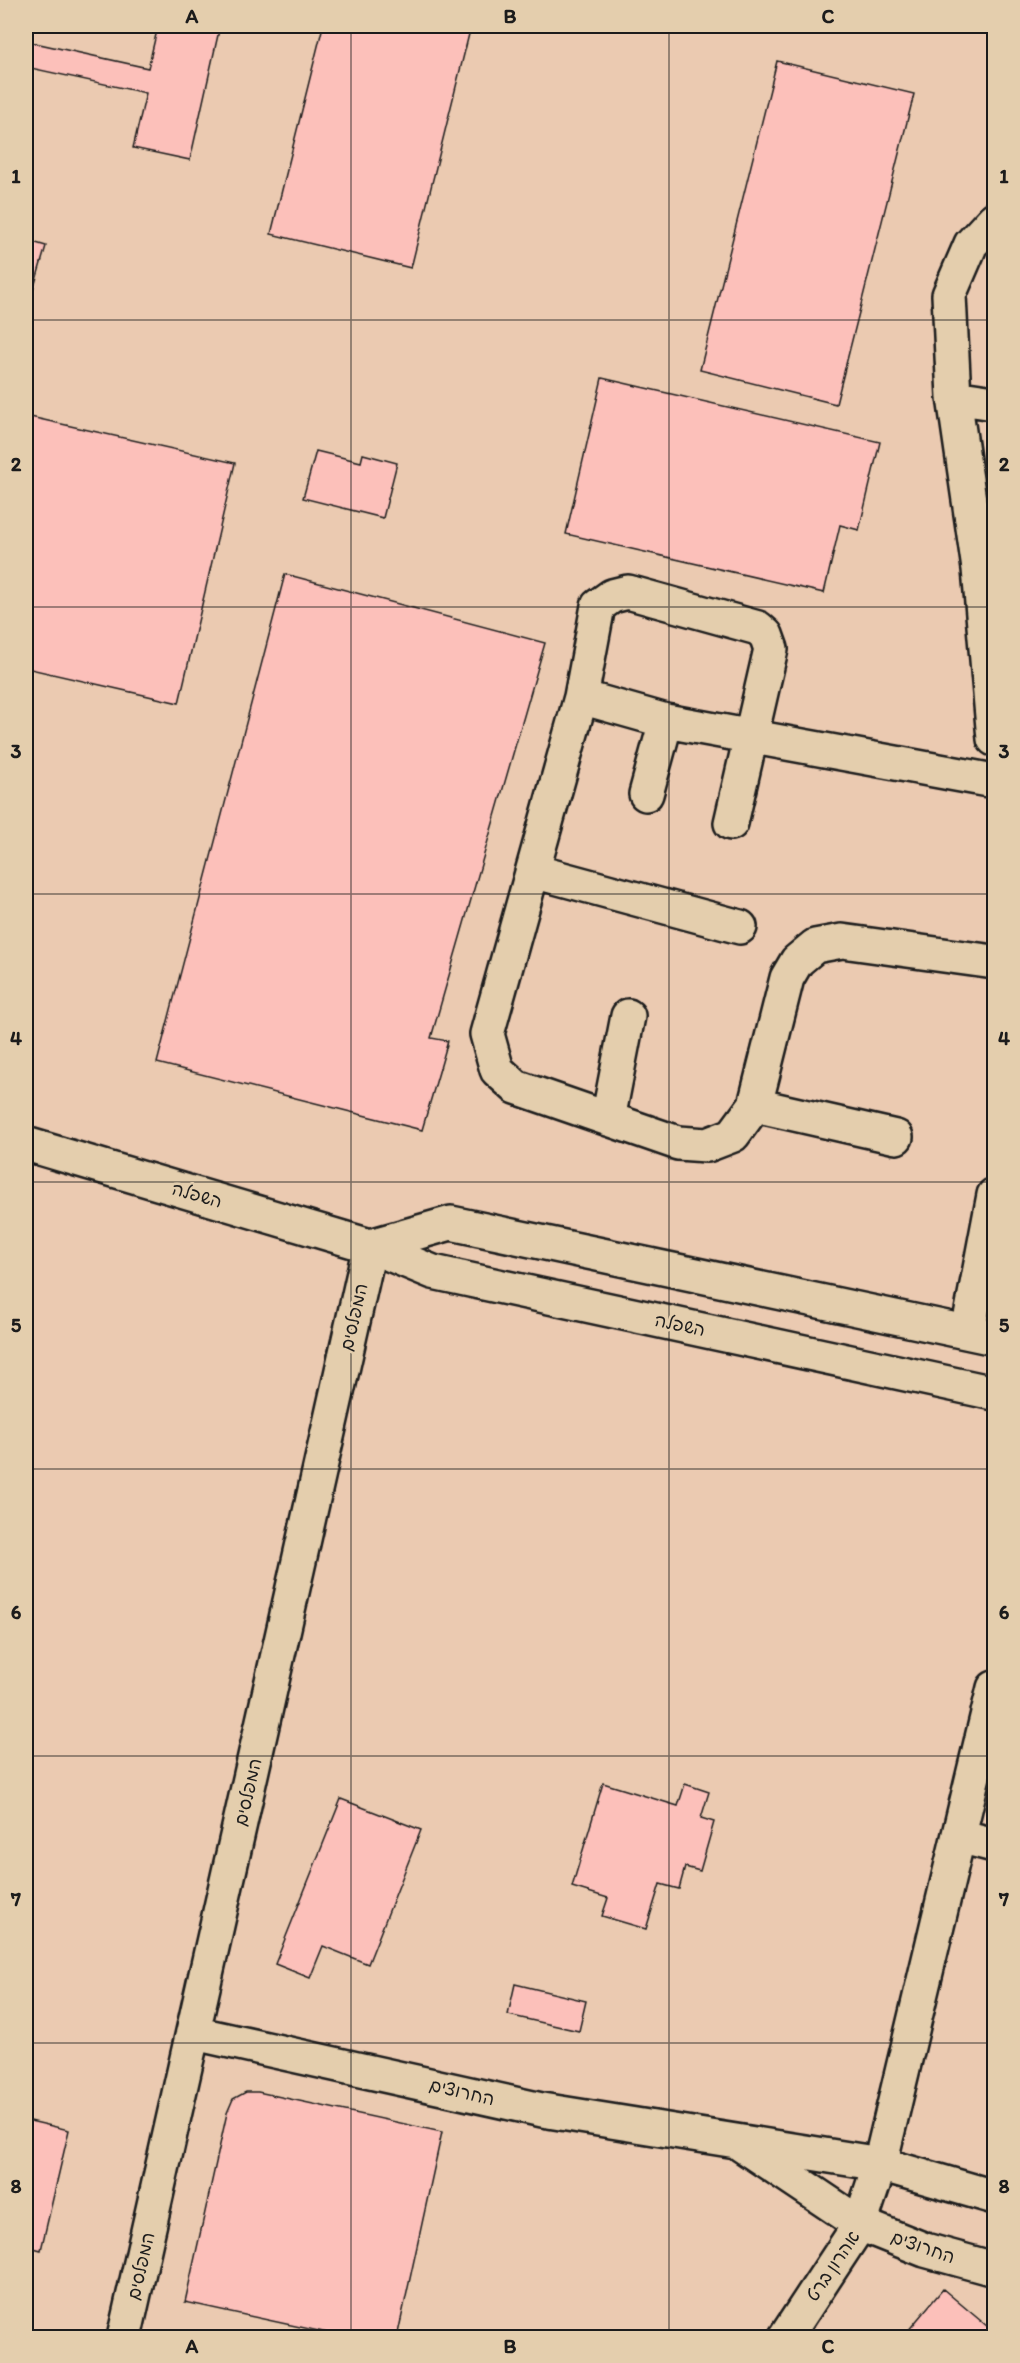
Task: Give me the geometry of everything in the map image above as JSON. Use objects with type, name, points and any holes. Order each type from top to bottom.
[{"type":"street","points":[[994,219],[971,244],[949,295],[954,397],[979,569],[994,740]]},
{"type":"street","points":[[954,397],[994,403]]},
{"type":"street","points":[[731,824],[771,649],[766,635],[758,628],[628,592],[612,596],[598,606],[581,697],[487,1034],[497,1070],[516,1087],[678,1143],[707,1145],[733,1135],[755,1106],[787,978],[797,961],[815,946],[842,941],[994,962]]},
{"type":"street","points":[[581,697],[666,721],[994,781]]},
{"type":"street","points":[[646,794],[666,721]]},
{"type":"street","points":[[532,871],[740,927]]},
{"type":"street","points":[[608,1119],[628,1016]]},
{"type":"street","points":[[755,1106],[897,1137]]},
{"type":"street","name":"השפלה","points":[[26,1144],[370,1246],[433,1272],[994,1393]]},
{"type":"street","points":[[370,1246],[451,1223],[981,1335],[994,1196]]},
{"type":"street","name":"המפלסים","points":[[124,2337],[370,1246]]},
{"type":"street","name":"אהרון ברט","points":[[785,2337],[860,2224],[880,2164],[959,1836],[981,1801],[994,1688]]},
{"type":"street","points":[[959,1836],[994,1845]]},
{"type":"street","name":"החרוצים","points":[[194,2033],[542,2110],[880,2164],[994,2197]]},
{"type":"street","name":"החרוצים","points":[[733,2139],[860,2224],[925,2250],[994,2269]]},
{"type":"shaded area","points":[[26,26],[994,26],[994,2337],[26,2337]]},
{"type":"building","points":[[158,26],[220,26],[190,160],[133,148],[146,93],[26,67],[26,41],[148,68]]},
{"type":"building","points":[[323,26],[471,26],[411,268],[271,234]]},
{"type":"building","points":[[777,61],[914,94],[836,404],[700,370]]},
{"type":"building","points":[[26,240],[46,246],[27,311],[26,310]]},
{"type":"building","points":[[602,378],[880,442],[859,530],[840,525],[824,593],[566,534]]},
{"type":"building","points":[[26,416],[235,463],[179,703],[26,668]]},
{"type":"building","points":[[316,451],[361,462],[363,454],[397,463],[383,518],[303,498]]},
{"type":"building","points":[[285,574],[545,643],[431,1038],[448,1041],[422,1130],[157,1063]]},
{"type":"building","points":[[603,1783],[678,1806],[685,1784],[709,1792],[701,1818],[714,1822],[700,1871],[685,1867],[679,1889],[660,1884],[646,1929],[602,1916],[608,1898],[572,1887]]},
{"type":"building","points":[[341,1799],[421,1830],[368,1964],[323,1946],[310,1978],[275,1964]]},
{"type":"building","points":[[515,1984],[586,2001],[579,2031],[508,2015]]},
{"type":"building","points":[[246,2092],[258,2092],[442,2132],[397,2338],[351,2338],[185,2302],[227,2113],[233,2099]]},
{"type":"building","points":[[26,2120],[69,2130],[41,2250],[26,2246]]},
{"type":"building","points":[[26,2284],[32,2285],[26,2314]]},
{"type":"building","points":[[943,2289],[994,2332],[994,2338],[902,2338]]}]
